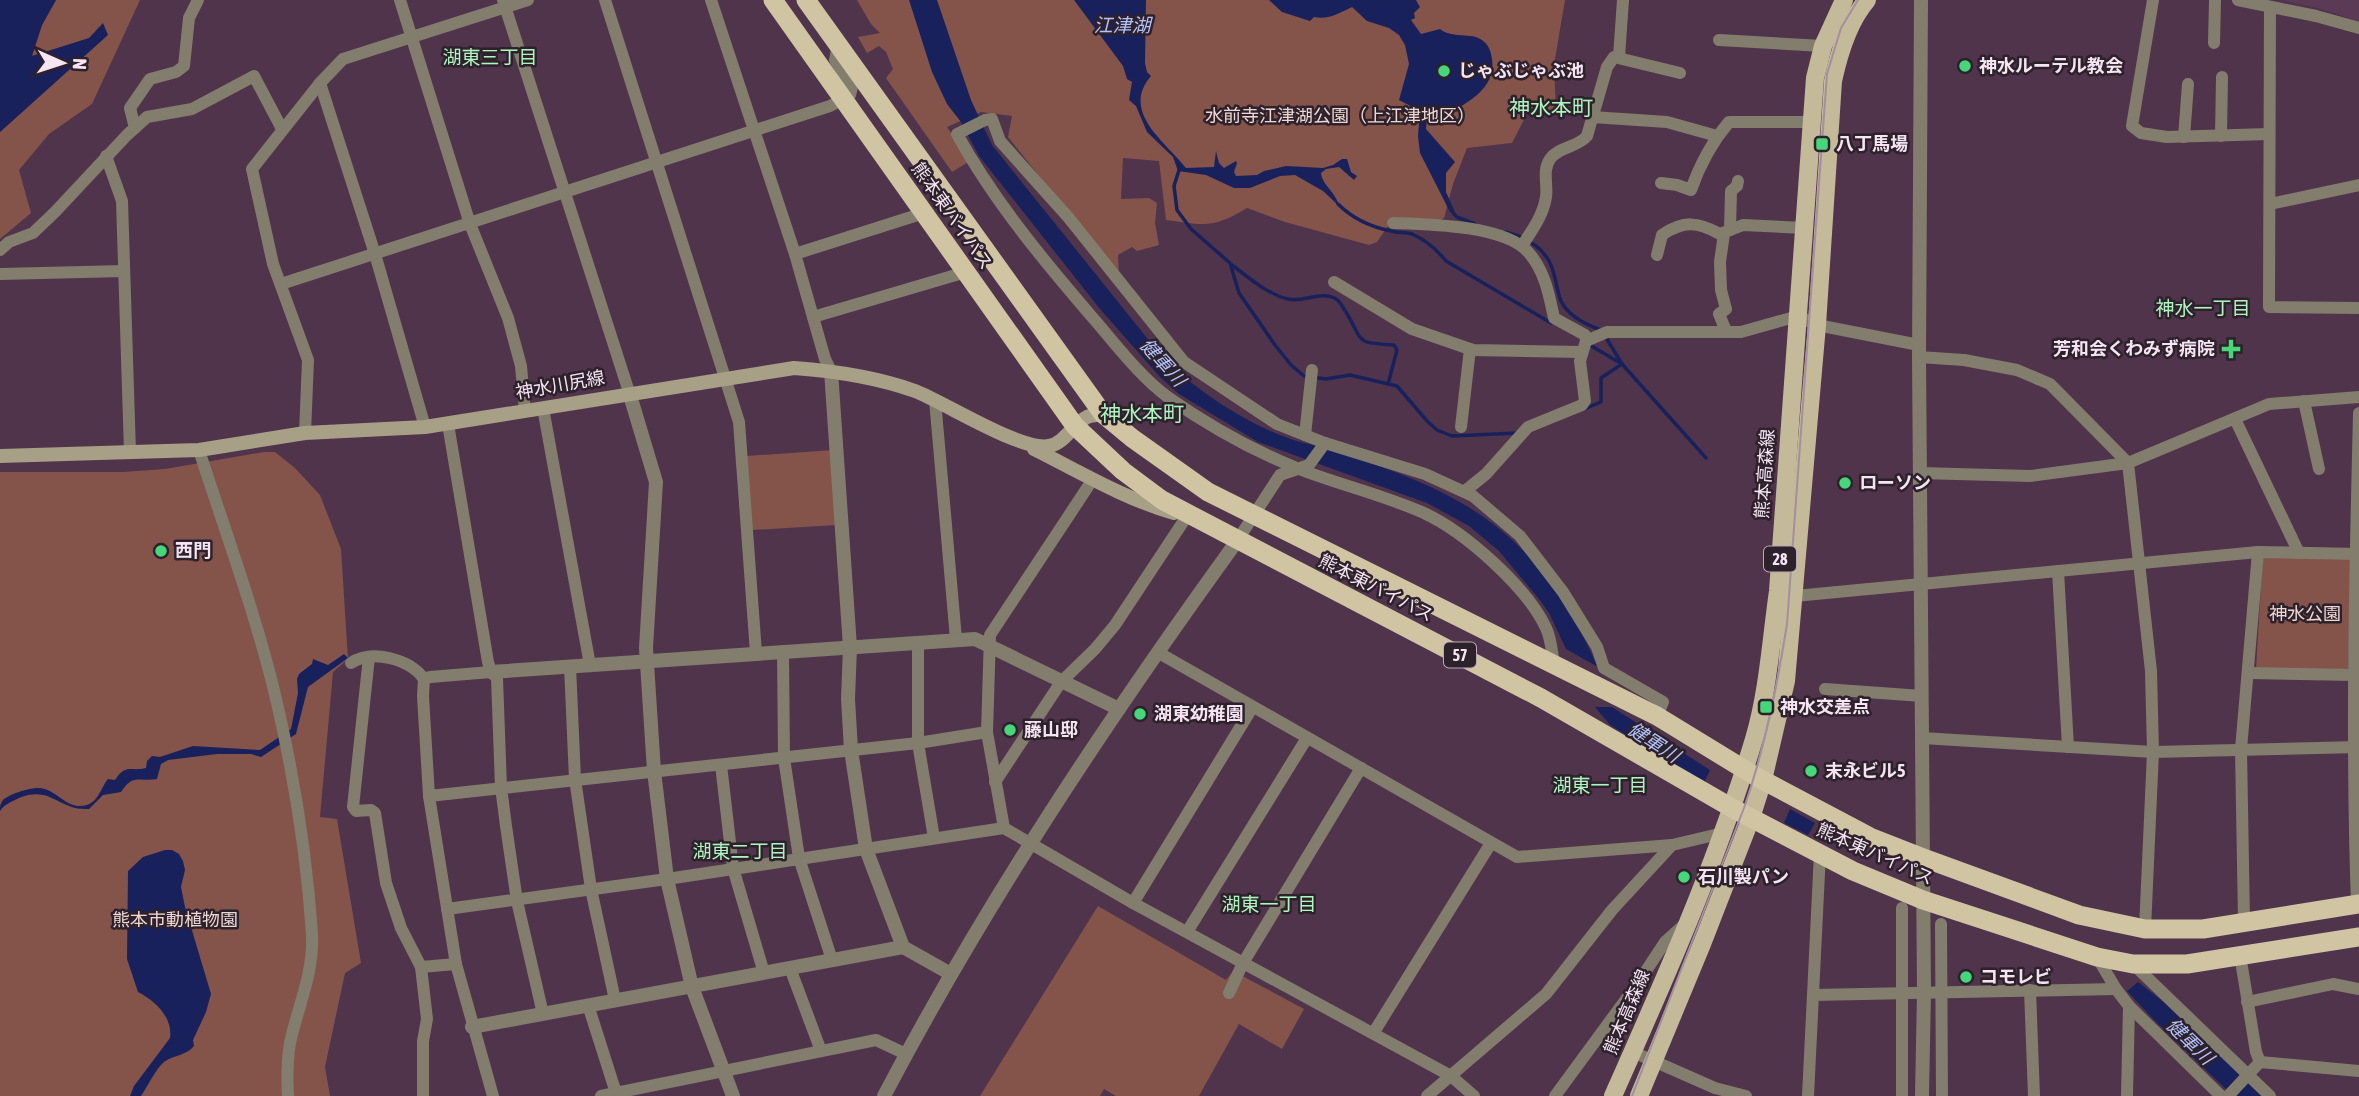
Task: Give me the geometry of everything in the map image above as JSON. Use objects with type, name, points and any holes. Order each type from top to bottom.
[{"type":"highway","name":"熊本東バイパス","points":[[774,0],[1075,426],[1123,471],[1191,518],[1541,698],[1751,818],[1853,871],[1923,900],[2097,957],[2133,964],[2187,964],[2359,936]]},
{"type":"highway","name":"熊本東バイパス","points":[[806,0],[1103,414],[1208,492],[1657,716],[1743,770],[1870,837],[2079,915],[2145,929],[2203,929],[2358,904]]},
{"type":"main road","name":"熊本高森線","points":[[1614,1096],[1690,919],[1723,834],[1754,737],[1778,591],[1815,78],[1822,46],[1844,0]]},
{"type":"main road","name":"28","points":[[1639,1096],[1751,818],[1763,780],[1786,681],[1817,325],[1833,81],[1848,31],[1867,0]]},
{"type":"main road","name":"神水川尻線","points":[[0,456],[199,450],[305,433],[425,427],[794,368],[831,371],[885,382],[935,400],[1017,440],[1047,446],[1056,443],[1086,418],[1103,414]]},
{"type":"main road","points":[[1017,440],[1150,506],[1191,518]]},
{"type":"street","points":[[135,128],[130,108],[150,79],[176,72],[184,66],[189,18],[198,0]]},
{"type":"street","points":[[400,0],[470,224],[508,317],[521,366],[525,411]]},
{"type":"street","points":[[305,433],[307,360],[266,237],[252,169],[320,83],[343,59],[504,4],[528,0]]},
{"type":"street","points":[[605,0],[738,422],[756,653]]},
{"type":"street","points":[[711,0],[796,254],[825,359],[831,371],[850,647],[848,699],[851,750],[866,849],[903,947]]},
{"type":"street","points":[[1619,57],[1623,0]]},
{"type":"street","points":[[1921,0],[1919,351],[1923,1096]]},
{"type":"street","points":[[2153,0],[2132,126],[2141,133],[2167,137],[2269,134]]},
{"type":"street","points":[[2214,43],[2215,0]]},
{"type":"street","points":[[2238,0],[2359,28]]},
{"type":"street","points":[[504,4],[656,482],[646,648],[654,771],[667,879],[692,987],[733,1096]]},
{"type":"street","points":[[2270,7],[2269,307],[2359,308]]},
{"type":"street","points":[[1718,40],[1822,46]]},
{"type":"street","points":[[281,284],[830,106],[850,94],[852,87],[835,60],[838,45]]},
{"type":"street","points":[[1522,246],[1540,218],[1544,205],[1547,193],[1546,166],[1560,150],[1583,142],[1587,136],[1607,67],[1614,57],[1680,74]]},
{"type":"street","points":[[0,250],[9,242],[33,233],[147,117],[191,109],[254,76],[282,129]]},
{"type":"street","points":[[2221,77],[2221,135]]},
{"type":"street","points":[[320,83],[375,254],[425,427]]},
{"type":"street","points":[[2184,136],[2188,84]]},
{"type":"street","points":[[1592,117],[1667,122],[1717,136]]},
{"type":"street","points":[[1554,664],[1547,629],[1529,601],[1494,564],[1456,533],[1425,513],[1255,449],[1166,396],[1123,353],[1045,263],[970,158],[957,134],[992,119],[1000,141],[1068,217],[1184,362],[1277,424],[1325,443],[1425,474],[1473,496],[1520,537],[1549,573],[1597,646],[1604,668],[1663,702],[1657,716]]},
{"type":"street","points":[[1661,183],[1691,190],[1699,167],[1717,136],[1729,122],[1811,122]]},
{"type":"street","points":[[106,156],[122,201],[130,452]]},
{"type":"street","points":[[1726,331],[1719,314],[1726,309],[1721,290],[1720,262],[1727,232],[1731,191],[1738,181]]},
{"type":"street","points":[[2270,204],[2359,185]]},
{"type":"street","points":[[796,254],[924,213]]},
{"type":"street","points":[[1394,223],[1450,225],[1518,243],[1528,252],[1548,287],[1554,318],[1585,335],[1580,361],[1585,401],[1582,405],[1528,427],[1486,474],[1465,491]]},
{"type":"street","points":[[1657,255],[1661,235],[1691,224],[1727,232],[1743,225],[1804,228]]},
{"type":"street","points":[[0,274],[124,271]]},
{"type":"street","points":[[813,317],[966,272]]},
{"type":"street","points":[[1334,282],[1412,329],[1470,349],[1584,346],[1606,332],[1741,332],[1798,316],[1817,325],[1919,351],[2017,370],[2050,384],[2128,463],[2151,671],[2153,752],[2145,929]]},
{"type":"street","points":[[1461,427],[1470,349]]},
{"type":"street","points":[[1305,435],[1312,370]]},
{"type":"street","points":[[1920,473],[2030,476],[2128,463],[2269,404],[2359,397]]},
{"type":"street","points":[[935,400],[956,639]]},
{"type":"street","points":[[2304,401],[2319,469]]},
{"type":"street","points":[[543,408],[590,665]]},
{"type":"street","points":[[2358,904],[2354,675],[2359,413]]},
{"type":"street","points":[[2235,419],[2299,553]]},
{"type":"street","points":[[448,424],[491,672],[496,678],[501,787],[517,901],[543,1014]]},
{"type":"street","points":[[884,1096],[951,974],[1031,841],[1119,709],[1280,475],[1304,467],[1325,443]]},
{"type":"street","points":[[199,450],[254,620],[277,704],[301,842],[312,957],[287,1062],[288,1096]]},
{"type":"street","points":[[1004,828],[987,732],[990,635],[1093,479]]},
{"type":"street","points":[[995,782],[1061,682],[1115,625],[1191,518]]},
{"type":"street","points":[[1795,596],[2258,552],[2358,554]]},
{"type":"street","points":[[2244,921],[2241,749],[2258,552]]},
{"type":"street","points":[[2058,571],[2068,747]]},
{"type":"street","points":[[425,680],[430,677],[570,666],[975,639],[1119,709]]},
{"type":"street","points":[[918,642],[918,743],[934,838]]},
{"type":"street","points":[[783,652],[784,758],[799,858],[831,960]]},
{"type":"street","points":[[1158,653],[1517,857],[1672,845],[1723,834]]},
{"type":"street","points":[[351,663],[359,657],[394,659],[420,673],[425,680],[423,696],[429,796],[456,964],[494,1096]]},
{"type":"street","points":[[369,657],[353,807],[356,811],[371,810],[375,813],[386,883],[401,928],[421,967],[427,1019],[423,1041],[423,1096]]},
{"type":"street","points":[[570,666],[575,779],[591,889],[615,1000]]},
{"type":"street","points":[[2248,673],[2354,675]]},
{"type":"street","points":[[1825,689],[1922,696]]},
{"type":"street","points":[[1133,903],[1252,708]]},
{"type":"street","points":[[429,796],[918,743],[987,732]]},
{"type":"street","points":[[1187,932],[1307,738]]},
{"type":"street","points":[[1922,738],[2153,752],[2356,747]]},
{"type":"street","points":[[721,765],[733,868],[764,973]]},
{"type":"street","points":[[1229,993],[1243,963],[1361,768]]},
{"type":"street","points":[[447,909],[517,901],[1004,828],[1031,841],[1133,903],[1374,1032],[1451,1076],[1474,1096]]},
{"type":"street","points":[[1374,1032],[1490,843]]},
{"type":"street","points":[[1427,1096],[1546,993],[1612,910],[1672,845]]},
{"type":"street","points":[[1808,1096],[1819,853]]},
{"type":"street","points":[[1902,908],[1902,1096]]},
{"type":"street","points":[[1555,1096],[1665,942],[1690,919]]},
{"type":"street","points":[[1941,924],[1942,1096]]},
{"type":"street","points":[[472,1027],[903,947],[951,974]]},
{"type":"street","points":[[2240,955],[2260,1062]]},
{"type":"street","points":[[2097,957],[2129,1006],[2221,1096]]},
{"type":"street","points":[[421,967],[456,964]]},
{"type":"street","points":[[2133,964],[2246,1078],[2270,1096]]},
{"type":"street","points":[[790,968],[821,1051]]},
{"type":"street","points":[[2247,1002],[2333,984],[2359,989]]},
{"type":"street","points":[[1813,995],[2116,989]]},
{"type":"street","points":[[2030,990],[2034,1096]]},
{"type":"street","points":[[588,1005],[616,1095]]},
{"type":"street","points":[[2127,1096],[2129,1006]]},
{"type":"street","points":[[601,1096],[876,1040],[906,1054]]},
{"type":"street","points":[[1633,1052],[1654,1060],[1713,1092],[1746,1096]]},
{"type":"street","points":[[2228,1096],[2260,1062]]},
{"type":"street","points":[[2260,1062],[2359,1071]]},
{"type":"shaded area","points":[[2282,0],[2359,0],[2359,22],[2322,9]]},
{"type":"green space","points":[[56,0],[140,0],[92,104],[49,134],[19,170],[31,213],[0,239],[0,132],[107,35],[31,56],[42,25]]},
{"type":"green space","name":"水前寺江津湖公園（上江津地区）","points":[[857,0],[1565,0],[1554,65],[1556,111],[1530,108],[1512,143],[1467,148],[1444,218],[1438,221],[1388,226],[1377,242],[1369,245],[1285,222],[1247,208],[1208,224],[1166,220],[1159,161],[1123,158],[1121,199],[1149,198],[1157,203],[1155,223],[1159,245],[1137,251],[1132,247],[1118,255],[1119,276],[1008,137],[1012,116],[981,112],[947,127],[970,161],[952,172],[886,78],[893,69],[886,52],[879,46],[867,53],[858,37],[880,33],[871,24]]},
{"type":"green space","points":[[833,450],[837,525],[752,530],[746,456]]},
{"type":"green space","name":"熊本市動植物園","points":[[275,452],[295,468],[320,495],[341,549],[348,659],[333,672],[320,817],[337,819],[361,963],[345,973],[325,1067],[330,1096],[0,1096],[0,472],[123,472],[165,469]]},
{"type":"green space","name":"神水公園","points":[[2263,552],[2352,559],[2348,669],[2256,669]]},
{"type":"green space","points":[[1098,906],[1226,980],[1233,971],[1304,1009],[1282,1049],[1239,1024],[1199,1096],[1116,1096],[1104,1089],[1100,1096],[980,1096]]},
{"type":"water","points":[[0,0],[56,0],[42,25],[32,56],[89,38],[103,23],[108,35],[0,132]]},
{"type":"water","name":"健軍川","points":[[909,0],[937,0],[971,100],[992,145],[1170,364],[1210,396],[1257,425],[1281,436],[1326,447],[1429,486],[1487,519],[1539,568],[1568,608],[1598,667],[1566,649],[1549,613],[1539,599],[1499,551],[1469,526],[1427,503],[1258,442],[1179,394],[1160,377],[1100,309],[979,156],[961,122],[947,104],[932,72]]},
{"type":"water","name":"江津湖","points":[[1074,0],[1146,0],[1145,63],[1151,76],[1143,89],[1143,114],[1149,126],[1186,168],[1214,167],[1216,151],[1219,163],[1224,168],[1236,161],[1236,176],[1257,175],[1286,166],[1323,168],[1347,159],[1351,172],[1357,176],[1354,180],[1339,167],[1326,169],[1321,173],[1339,206],[1323,191],[1295,175],[1280,176],[1250,188],[1234,188],[1206,175],[1178,171],[1173,157],[1147,132],[1136,106],[1129,100],[1132,82],[1127,79],[1123,66]]},
{"type":"water","points":[[1269,0],[1416,0],[1420,7],[1414,13],[1415,18],[1411,20],[1421,34],[1440,29],[1450,34],[1472,36],[1486,44],[1492,56],[1492,71],[1483,89],[1438,121],[1427,116],[1426,129],[1455,162],[1446,173],[1446,192],[1457,217],[1450,212],[1420,153],[1420,111],[1399,100],[1409,64],[1405,45],[1399,35],[1389,28],[1367,21],[1352,7],[1329,17],[1314,17],[1310,21],[1282,12]]},
{"type":"water","points":[[344,654],[348,658],[308,687],[296,734],[261,757],[251,754],[217,754],[168,760],[161,764],[157,779],[133,780],[121,792],[103,795],[89,809],[78,809],[47,796],[30,795],[19,798],[0,811],[1,803],[6,798],[20,791],[36,788],[52,792],[74,805],[87,805],[97,797],[108,779],[115,780],[126,770],[146,768],[147,761],[152,756],[160,757],[193,746],[260,750],[291,729],[299,674],[312,664],[313,659],[328,665]]},
{"type":"water","name":"健軍川","points":[[1595,707],[1612,707],[1710,770],[1704,783],[1610,725]]},
{"type":"water","points":[[1790,809],[1815,823],[1808,835],[1784,823]]},
{"type":"water","points":[[165,850],[179,854],[183,861],[185,870],[181,887],[185,907],[211,994],[193,1040],[194,1046],[164,1062],[141,1096],[130,1096],[134,1086],[170,1038],[170,1030],[162,1010],[138,992],[127,959],[128,871],[143,857]]},
{"type":"water","name":"健軍川","points":[[2138,982],[2169,1006],[2263,1096],[2233,1096],[2127,991]]},
{"type":"waterway","points":[[1180,167],[1174,186],[1177,210],[1191,229],[1230,263],[1239,293],[1275,345],[1304,376],[1326,379],[1350,375],[1397,386],[1427,421],[1437,430],[1452,436],[1517,433]]},
{"type":"waterway","points":[[1338,204],[1349,214],[1369,224],[1417,236],[1446,261],[1551,323]]},
{"type":"waterway","points":[[1454,214],[1475,224]]},
{"type":"waterway","points":[[1506,232],[1526,240],[1547,257],[1564,306],[1578,319],[1601,330]]},
{"type":"waterway","points":[[1232,265],[1258,285],[1280,297],[1294,300],[1325,296],[1337,300],[1362,339],[1366,342],[1394,345],[1397,350],[1388,384]]},
{"type":"waterway","points":[[1605,336],[1622,364],[1706,458]]},
{"type":"waterway","points":[[1588,344],[1622,364]]},
{"type":"waterway","points":[[1584,409],[1601,402],[1601,378],[1622,364]]},
{"type":"tram line","points":[[1632,1096],[1744,808],[1775,694],[1787,624],[1827,74],[1841,28],[1858,0]]},
{"type":"place","name":"神水ルーテル教会","points":[[1965,66]]},
{"type":"place","name":"じゃぶじゃぶ池","points":[[1444,71]]},
{"type":"place","name":"八丁馬場","points":[[1822,144]]},
{"type":"place","name":"芳和会くわみず病院","points":[[2231,349]]},
{"type":"place","name":"ローソン","points":[[1845,483]]},
{"type":"place","name":"西門","points":[[161,551]]},
{"type":"place","name":"神水交差点","points":[[1766,707]]},
{"type":"place","name":"湖東幼稚園","points":[[1140,714]]},
{"type":"place","name":"藤山邸","points":[[1010,730]]},
{"type":"place","name":"末永ビル5","points":[[1811,771]]},
{"type":"place","name":"石川製パン","points":[[1684,877]]},
{"type":"place","name":"コモレビ","points":[[1966,977]]},
{"type":"district","name":"湖東三丁目","points":[[490,57]]},
{"type":"district","name":"神水本町","points":[[1551,108]]},
{"type":"district","name":"神水一丁目","points":[[2203,308]]},
{"type":"district","name":"神水本町","points":[[1142,414]]},
{"type":"district","name":"湖東一丁目","points":[[1600,785]]},
{"type":"district","name":"湖東二丁目","points":[[740,851]]},
{"type":"district","name":"湖東一丁目","points":[[1269,904]]}]
